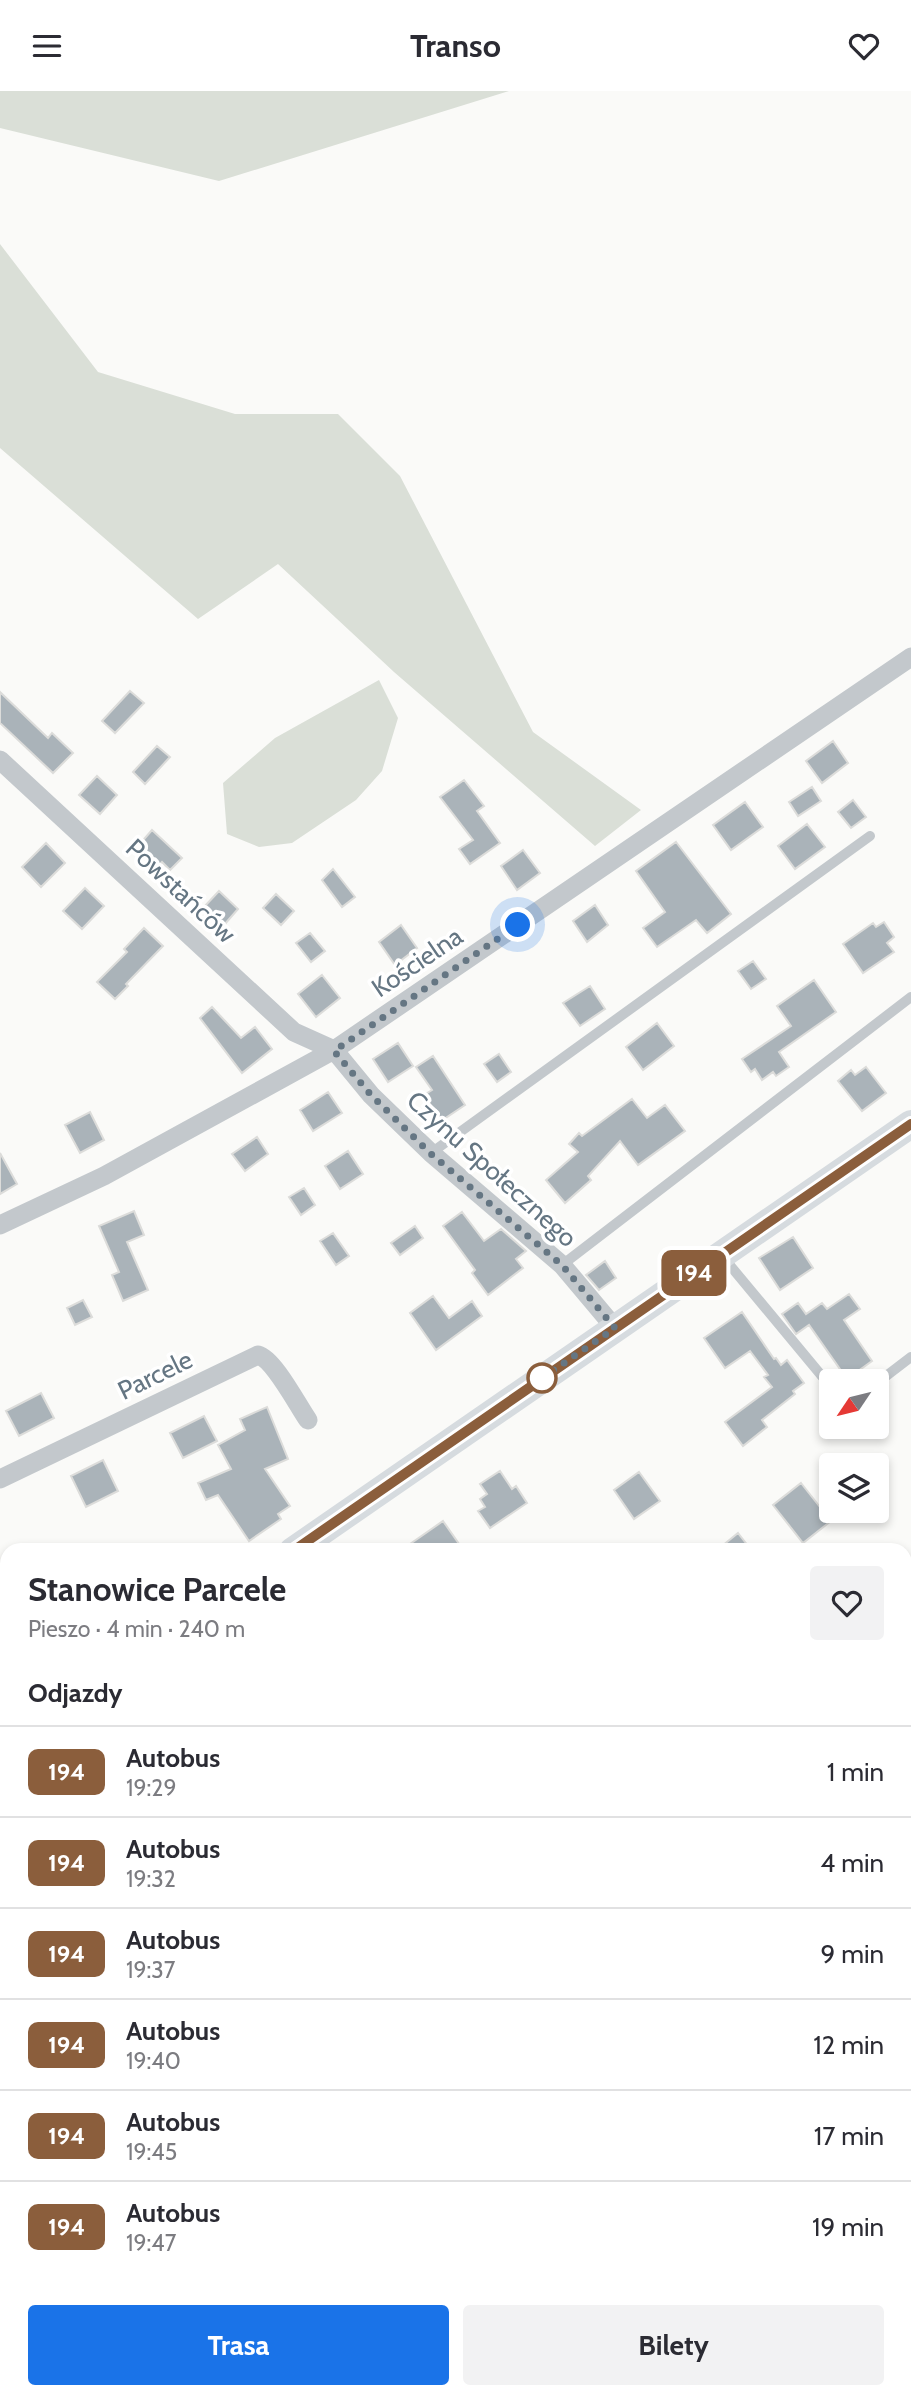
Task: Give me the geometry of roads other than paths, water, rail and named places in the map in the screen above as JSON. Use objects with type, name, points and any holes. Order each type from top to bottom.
[{"type":"main road","points":[[313,1543],[615,1328],[911,1124]]},
{"type":"street","name":"Kościelna","points":[[0,1225],[104,1176],[334,1051],[911,657]]},
{"type":"street","name":"Powstańców","points":[[0,760],[294,1032],[334,1051]]},
{"type":"street","name":"Czynu Społecznego","points":[[334,1051],[371,1095],[430,1153],[562,1265],[615,1328]]},
{"type":"street","name":"Parcele","points":[[0,1479],[258,1355],[265,1357],[272,1366],[308,1420]]},
{"type":"lane","points":[[430,1153],[870,836]]},
{"type":"lane","points":[[562,1265],[911,997]]},
{"type":"lane","points":[[721,1254],[819,1372]]},
{"type":"lane","points":[[889,1374],[911,1357]]}]
